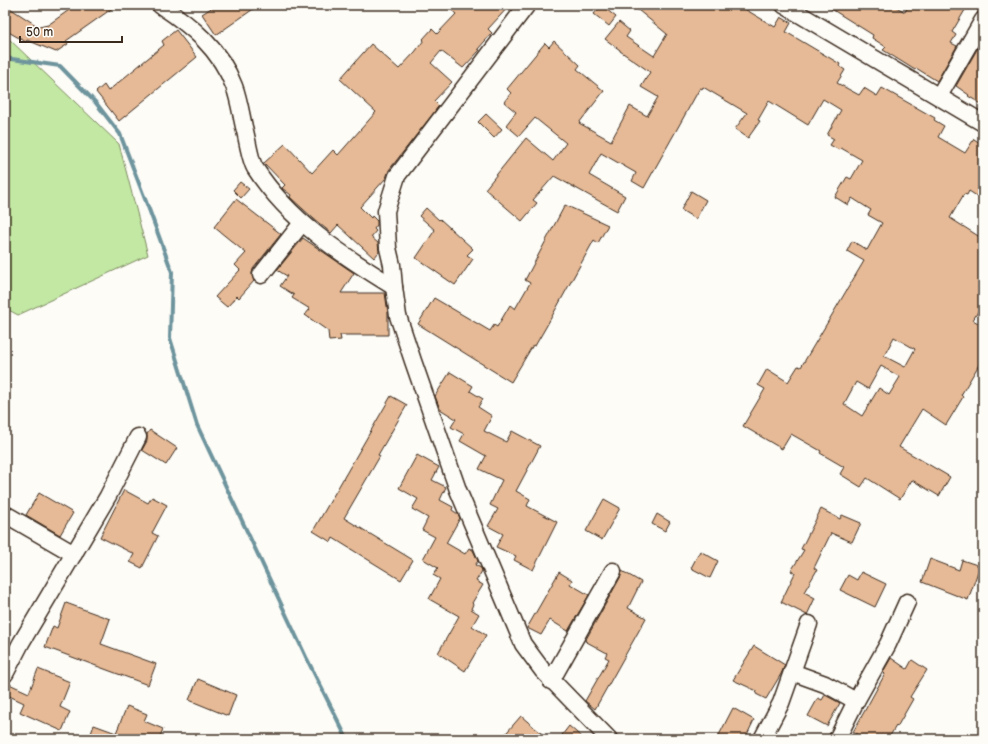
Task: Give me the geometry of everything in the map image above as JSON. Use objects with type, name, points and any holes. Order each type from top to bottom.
[{"type":"street","points":[[160,5],[200,34],[213,48],[226,67],[234,87],[254,166],[280,201],[302,222],[347,258],[394,288]]},
{"type":"street","points":[[527,5],[397,176],[386,211],[388,248],[392,265],[398,316],[458,490],[523,644],[532,658],[551,681],[609,739]]},
{"type":"street","points":[[784,5],[830,34],[983,123]]},
{"type":"street","points":[[938,96],[983,20]]},
{"type":"street","points":[[261,275],[302,222]]},
{"type":"street","points":[[5,674],[21,643],[108,496],[138,438]]},
{"type":"street","points":[[5,514],[74,554]]},
{"type":"street","points":[[551,681],[613,571]]},
{"type":"street","points":[[837,739],[856,701],[888,644],[907,602]]},
{"type":"street","points":[[762,739],[781,703],[809,624]]},
{"type":"street","points":[[792,672],[825,684],[856,701]]},
{"type":"green space","points":[[5,38],[9,39],[119,144],[148,255],[18,315],[5,308]]},
{"type":"building","points":[[5,5],[39,27],[48,25],[76,5],[117,5],[66,41],[68,44],[56,52],[27,40],[26,42],[5,30]]},
{"type":"building","points":[[216,5],[259,5],[216,35],[202,14]]},
{"type":"building","points":[[446,5],[510,5],[488,29],[492,33],[478,49],[480,50],[463,68],[441,51],[431,63],[452,82],[434,101],[439,106],[389,170],[386,178],[360,207],[371,218],[372,216],[377,221],[377,225],[374,229],[376,231],[371,237],[378,243],[379,252],[374,258],[338,225],[331,233],[314,219],[290,197],[291,195],[282,188],[285,185],[264,163],[285,144],[312,173],[333,150],[338,155],[376,112],[340,79],[371,44],[399,69],[415,52],[424,40],[423,39],[432,29],[437,34],[456,14]]},
{"type":"building","points":[[601,5],[616,17],[609,26],[594,14]]},
{"type":"building","points":[[632,5],[727,5],[735,10],[738,5],[775,27],[781,17],[791,23],[786,32],[840,64],[839,66],[845,70],[837,83],[859,95],[864,88],[877,96],[882,88],[935,118],[934,120],[944,126],[938,137],[965,153],[974,139],[983,145],[983,200],[969,191],[967,195],[964,194],[950,218],[983,239],[983,303],[973,320],[983,326],[983,358],[961,395],[963,397],[946,425],[922,409],[899,447],[950,477],[939,496],[912,480],[900,499],[867,478],[861,487],[840,474],[844,467],[820,453],[821,451],[791,434],[782,449],[743,426],[765,389],[758,385],[767,369],[788,382],[798,366],[801,367],[864,261],[847,251],[852,241],[867,250],[882,223],[868,215],[871,210],[852,198],[848,205],[835,197],[847,177],[851,179],[862,160],[841,148],[839,150],[830,145],[834,139],[827,135],[841,110],[823,99],[808,125],[769,101],[758,120],[760,121],[748,138],[735,129],[747,113],[703,87],[702,89],[700,88],[644,188],[632,181],[636,173],[601,153],[589,175],[625,196],[617,211],[554,176],[533,200],[537,203],[522,221],[485,189],[526,138],[553,161],[566,143],[535,118],[519,136],[506,125],[516,112],[504,102],[511,93],[507,89],[545,43],[549,47],[554,41],[580,65],[577,69],[604,91],[579,123],[611,141],[630,106],[647,116],[658,97],[641,87],[650,72],[605,39],[619,22],[630,31],[626,37],[654,56],[667,34]],"holes":[[[894,337],[915,349],[905,367],[884,356]],[[881,366],[900,377],[889,395],[879,388],[862,416],[844,404],[856,382],[868,389]]]},
{"type":"building","points":[[825,5],[893,5],[905,12],[909,5],[968,5],[952,32],[956,35],[951,43],[957,46],[937,81],[916,68],[915,70],[883,50],[886,47],[872,38],[873,35]]},
{"type":"building","points":[[176,30],[197,57],[119,121],[96,92],[104,85],[108,91],[164,45],[162,41]]},
{"type":"building","points":[[983,39],[983,105],[968,96],[969,95],[956,86]]},
{"type":"building","points":[[486,114],[502,129],[494,138],[478,122]]},
{"type":"building","points":[[240,182],[249,189],[241,198],[233,190]]},
{"type":"building","points":[[691,191],[706,200],[696,219],[681,210]]},
{"type":"building","points":[[236,199],[281,234],[253,269],[252,274],[254,281],[239,298],[237,296],[227,307],[215,297],[240,270],[235,265],[246,253],[214,227]]},
{"type":"building","points":[[565,205],[608,225],[598,243],[594,240],[535,346],[533,345],[511,382],[418,324],[434,298],[490,331],[494,325],[497,327],[510,305],[515,309],[530,283],[525,280]]},
{"type":"building","points":[[426,208],[473,249],[467,255],[473,259],[455,285],[416,258],[435,230],[419,216]]},
{"type":"building","points":[[303,238],[354,273],[341,293],[385,293],[388,313],[388,335],[340,335],[341,340],[329,341],[328,331],[305,315],[310,309],[292,298],[294,295],[280,286],[287,276],[277,270]]},
{"type":"building","points":[[450,372],[473,386],[470,391],[483,399],[478,407],[492,416],[484,431],[506,442],[512,431],[540,446],[516,491],[530,499],[527,506],[557,522],[533,570],[514,560],[516,556],[496,547],[503,534],[488,526],[498,509],[490,505],[502,480],[479,469],[486,456],[460,441],[464,434],[451,427],[456,419],[440,409],[435,396]]},
{"type":"building","points":[[391,396],[407,405],[378,455],[380,456],[344,518],[413,560],[401,580],[333,538],[331,542],[313,531]]},
{"type":"building","points":[[150,430],[177,448],[166,465],[142,450],[147,441],[147,434]]},
{"type":"building","points":[[417,455],[439,467],[432,480],[446,487],[440,500],[453,507],[452,510],[458,514],[460,518],[446,543],[465,554],[469,548],[473,550],[478,561],[475,565],[481,568],[482,571],[476,581],[483,585],[472,603],[471,609],[479,614],[472,626],[486,635],[465,671],[438,653],[459,616],[429,599],[440,579],[433,575],[438,568],[423,559],[435,537],[422,530],[428,518],[412,509],[418,499],[399,488]]},
{"type":"building","points":[[124,490],[148,503],[152,497],[167,505],[152,533],[158,536],[142,568],[130,562],[134,554],[100,537]]},
{"type":"building","points":[[39,493],[73,513],[60,535],[26,515]]},
{"type":"building","points":[[604,499],[620,508],[602,540],[586,531]]},
{"type":"building","points":[[821,509],[840,519],[842,515],[861,523],[852,542],[831,533],[814,568],[817,570],[804,592],[815,598],[807,615],[781,602],[795,573],[791,571],[804,550],[801,549]]},
{"type":"building","points":[[657,514],[670,522],[665,531],[652,524]]},
{"type":"building","points":[[700,551],[718,561],[710,578],[691,568]]},
{"type":"building","points":[[930,559],[959,570],[962,560],[980,566],[968,600],[922,582]]},
{"type":"building","points":[[622,571],[641,582],[628,608],[646,618],[595,709],[585,701],[609,659],[605,657],[607,653],[585,641],[621,576]]},
{"type":"building","points":[[559,572],[572,580],[570,584],[589,595],[568,631],[550,620],[541,635],[527,628]]},
{"type":"building","points":[[861,572],[886,584],[875,607],[840,590],[848,575],[857,580]]},
{"type":"building","points":[[66,603],[110,619],[101,644],[156,664],[148,685],[45,647],[53,626],[57,628]]},
{"type":"building","points":[[754,646],[785,665],[766,699],[756,694],[757,691],[733,680]]},
{"type":"building","points":[[891,658],[907,669],[912,660],[927,670],[910,697],[913,699],[897,727],[896,726],[888,739],[865,739],[853,732],[885,674],[883,672]]},
{"type":"building","points":[[38,669],[70,682],[60,707],[70,712],[62,731],[20,712],[24,703],[5,694],[5,683],[29,693]]},
{"type":"building","points":[[198,679],[236,695],[228,716],[189,700]]},
{"type":"building","points":[[825,695],[840,703],[827,726],[808,716],[818,698],[822,700]]},
{"type":"building","points":[[127,706],[147,714],[144,721],[163,729],[159,739],[89,739],[94,725],[116,733]]},
{"type":"building","points":[[733,708],[754,720],[745,739],[717,739]]},
{"type":"building","points":[[521,716],[548,739],[501,739]]},
{"type":"building","points":[[569,726],[584,739],[559,739]]},
{"type":"waterway","points":[[5,58],[60,66],[96,103],[120,134],[172,272],[170,338],[197,425],[307,659],[347,739]]}]
